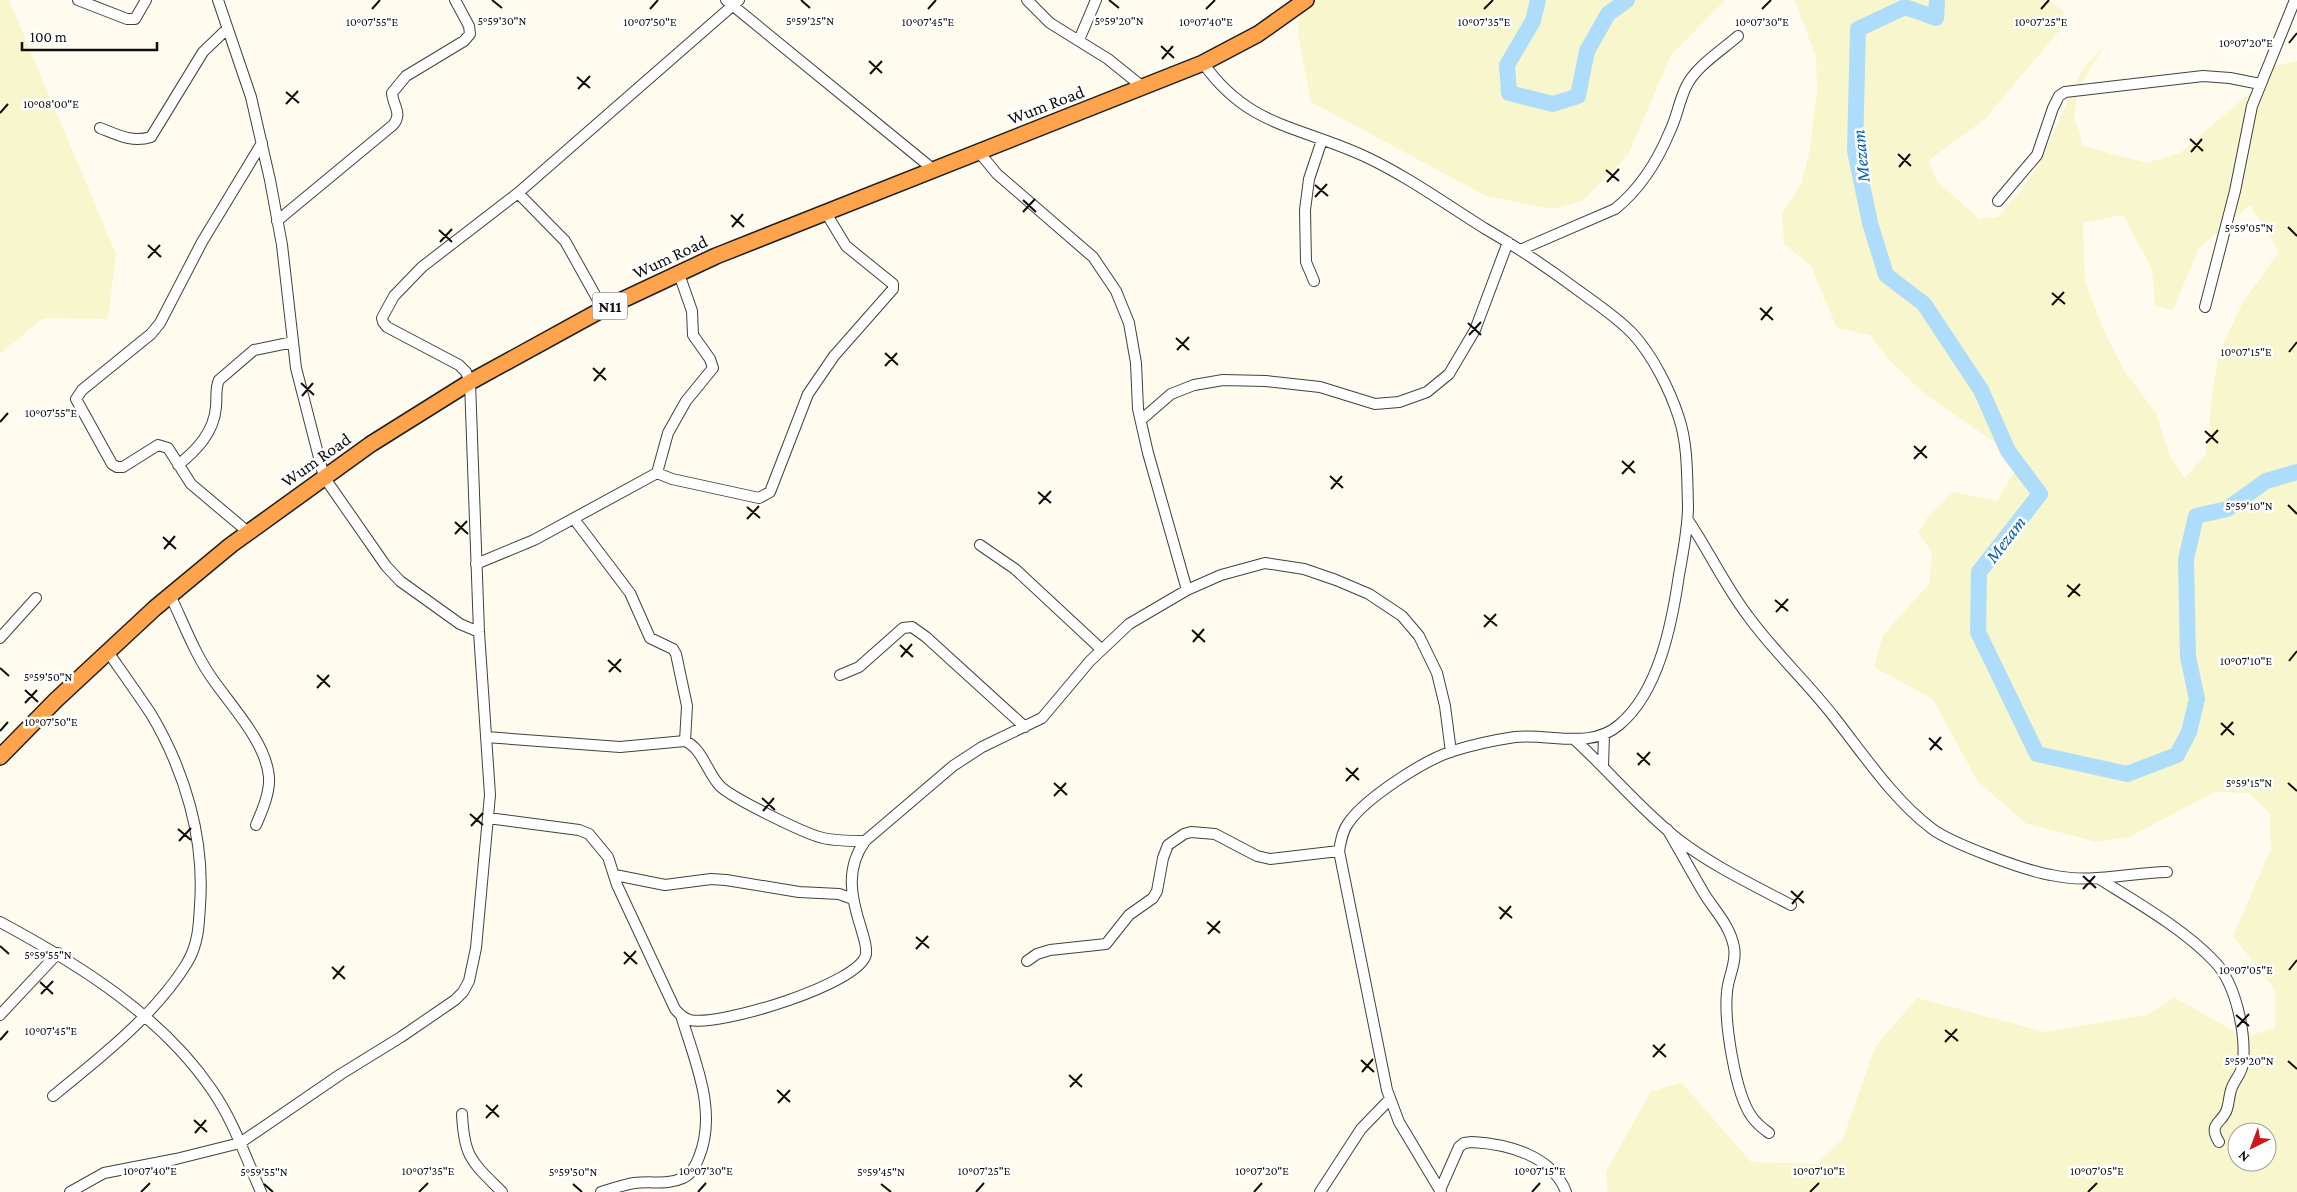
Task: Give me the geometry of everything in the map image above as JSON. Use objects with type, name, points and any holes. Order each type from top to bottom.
[{"type":"highway","name":"Wum Road","points":[[0,757],[56,700],[170,595],[248,532],[324,477],[470,382],[603,309],[716,256],[1144,88],[1203,63],[1258,34],[1306,0]]},
{"type":"street","points":[[78,0],[127,19],[134,19],[146,0]]},
{"type":"street","points":[[218,0],[251,96],[262,144],[278,221],[296,368],[324,477],[386,566],[400,581],[460,624],[479,632]]},
{"type":"street","points":[[278,221],[398,120],[392,93],[406,76],[464,42],[470,34],[469,26],[455,0]]},
{"type":"street","points":[[1027,0],[1050,23],[1079,40],[1144,88]]},
{"type":"street","points":[[1079,40],[1096,0]]},
{"type":"street","points":[[2204,308],[2235,191],[2252,106],[2295,0]]},
{"type":"street","points":[[70,1192],[104,1173],[176,1159],[240,1143],[341,1074],[401,1037],[463,992],[469,980],[476,948],[490,795],[479,632],[470,382],[466,372],[458,365],[387,327],[382,318],[394,296],[422,267],[518,193],[733,2],[934,170]]},
{"type":"street","points":[[100,128],[123,138],[141,140],[151,137],[204,52],[227,29]]},
{"type":"street","points":[[1520,250],[1615,209],[1626,200],[1654,162],[1671,130],[1686,86],[1704,65],[1738,36]]},
{"type":"street","points":[[1203,63],[1216,82],[1234,99],[1255,113],[1362,155],[1413,182],[1508,242],[1597,303],[1633,334],[1647,353],[1679,419],[1687,469],[1688,520],[1672,623],[1655,675],[1633,710],[1619,726],[1604,734],[1586,739],[1517,737],[1450,752],[1410,772],[1377,795],[1350,820],[1342,835],[1339,852],[1390,1099],[1399,1122],[1418,1157],[1440,1191]]},
{"type":"street","points":[[1998,202],[2037,155],[2059,96],[2065,92],[2203,76],[2230,78],[2260,84]]},
{"type":"street","points":[[1314,281],[1306,262],[1305,210],[1309,179],[1322,140]]},
{"type":"street","points":[[248,532],[191,484],[163,445],[158,445],[123,467],[117,467],[112,464],[76,399],[82,390],[151,334],[160,323],[202,242],[262,144]]},
{"type":"street","points":[[978,152],[997,174],[1093,257],[1106,274],[1129,322],[1141,420],[1187,590]]},
{"type":"street","points":[[518,193],[565,241],[603,309]]},
{"type":"street","points":[[657,472],[672,479],[760,498],[770,492],[808,394],[834,356],[893,289],[892,284],[846,246],[826,213]]},
{"type":"street","points":[[1141,420],[1171,394],[1194,386],[1223,380],[1266,381],[1320,387],[1375,404],[1399,402],[1427,392],[1449,374],[1475,330],[1508,242]]},
{"type":"street","points":[[476,564],[534,540],[657,472],[668,433],[686,402],[713,368],[710,358],[693,336],[692,312],[679,274]]},
{"type":"street","points":[[178,465],[195,451],[213,425],[216,409],[216,385],[219,380],[254,350],[293,342]]},
{"type":"street","points":[[574,519],[630,594],[650,638],[672,649],[676,654],[687,706],[685,742]]},
{"type":"street","points":[[1688,520],[1709,552],[1736,600],[1750,619],[1808,683],[1882,778],[1925,823],[1948,838],[2049,875],[2081,880],[2101,880],[2125,874],[2167,872]]},
{"type":"street","points":[[980,545],[1014,570],[1101,650]]},
{"type":"street","points":[[681,1015],[688,1019],[710,1020],[754,1011],[813,990],[853,970],[863,962],[866,954],[852,894],[852,868],[858,851],[865,841],[953,766],[982,747],[1042,718],[1101,650],[1129,624],[1187,590],[1221,575],[1265,563],[1304,569],[1369,594],[1402,616],[1419,636],[1437,673],[1445,706],[1450,752]]},
{"type":"street","points":[[170,595],[213,681],[249,729],[265,762],[269,777],[268,791],[256,825]]},
{"type":"street","points":[[0,638],[36,598]]},
{"type":"street","points":[[840,675],[859,666],[903,628],[912,627],[926,637],[1025,727]]},
{"type":"street","points":[[53,1096],[96,1061],[144,1016],[188,963],[198,941],[202,886],[198,836],[180,774],[151,715],[108,652]]},
{"type":"street","points":[[1604,734],[1604,767]]},
{"type":"street","points":[[486,737],[620,747],[685,742],[692,745],[698,752],[720,786],[748,804],[821,838],[865,841]]},
{"type":"street","points":[[1574,739],[1604,767],[1626,793],[1680,840],[1736,876],[1791,905]]},
{"type":"street","points":[[488,818],[579,830],[589,834],[608,857],[617,885],[651,960],[681,1015],[704,1091],[707,1118],[704,1144],[695,1165],[684,1178],[664,1182],[634,1183],[600,1192]]},
{"type":"street","points":[[1667,829],[1706,896],[1725,922],[1730,935],[1735,955],[1727,990],[1725,1016],[1729,1042],[1744,1101],[1751,1116],[1769,1133]]},
{"type":"street","points":[[1027,962],[1037,954],[1050,950],[1102,946],[1111,940],[1129,915],[1153,898],[1158,891],[1163,858],[1168,845],[1184,834],[1191,832],[1215,834],[1257,856],[1270,859],[1339,852]]},
{"type":"street","points":[[615,875],[665,885],[718,879],[799,892],[852,894]]},
{"type":"street","points":[[2101,880],[2193,942],[2216,963],[2225,976],[2244,1037],[2244,1055],[2241,1073],[2231,1090],[2225,1114],[2214,1129],[2214,1135],[2218,1142]]},
{"type":"street","points":[[0,922],[58,953],[144,1016],[196,1069],[213,1091],[240,1143],[261,1192]]},
{"type":"street","points":[[0,1015],[58,953]]},
{"type":"street","points":[[1320,1192],[1361,1129],[1390,1099]]},
{"type":"street","points":[[462,1114],[463,1139],[469,1156],[502,1192]]},
{"type":"street","points":[[1440,1191],[1459,1146],[1472,1142],[1494,1145],[1534,1156],[1547,1166],[1566,1192]]},
{"type":"shaded area","points":[[0,0],[9,0],[116,254],[108,319],[43,318],[0,354]]},
{"type":"shaded area","points":[[1301,0],[1725,0],[1671,55],[1628,155],[1582,201],[1551,209],[1486,196],[1311,102],[1298,35]]},
{"type":"shaded area","points":[[1795,0],[2044,0],[2052,2],[2064,12],[2060,30],[1984,120],[1929,160],[1936,180],[1979,219],[1997,217],[2022,190],[2040,162],[2083,68],[2105,45],[2078,89],[2074,115],[2083,146],[2147,163],[2180,153],[2260,84],[2269,68],[2297,61],[2297,1192],[1608,1192],[1606,1172],[1651,1091],[1682,1083],[1751,1162],[1817,1164],[1843,1138],[1875,1047],[1917,998],[2045,1032],[2147,1015],[2174,997],[2244,1037],[2275,1028],[2275,990],[2233,936],[2271,849],[2270,814],[2249,793],[2215,792],[2129,837],[2097,842],[2027,824],[1978,782],[1933,699],[1874,667],[1883,635],[1929,584],[1932,552],[1918,533],[1927,518],[1953,492],[1997,501],[2016,469],[2000,446],[1926,395],[1890,361],[1870,335],[1837,328],[1811,266],[1784,244],[1782,213],[1801,185],[1809,154],[1817,90],[1816,58]],"holes":[[[2250,205],[2279,251],[2242,304],[2219,353],[2206,454],[2185,478],[2170,456],[2156,413],[2125,372],[2103,329],[2085,281],[2083,223],[2123,215],[2152,269],[2155,306],[2173,310],[2199,248]]]},
{"type":"waterway","name":"Mezam","points":[[1538,0],[1533,21],[1507,65],[1509,93],[1553,104],[1578,96],[1587,51],[1608,14],[1627,0]]},
{"type":"waterway","name":"Mezam","points":[[1937,0],[1936,18],[1905,7],[1858,29],[1855,151],[1870,223],[1886,275],[1924,304],[1981,390],[2008,451],[2040,494],[1979,572],[1978,632],[2037,754],[2127,774],[2177,755],[2189,732],[2197,699],[2188,657],[2186,559],[2196,516],[2227,509],[2266,481],[2297,472]]}]
